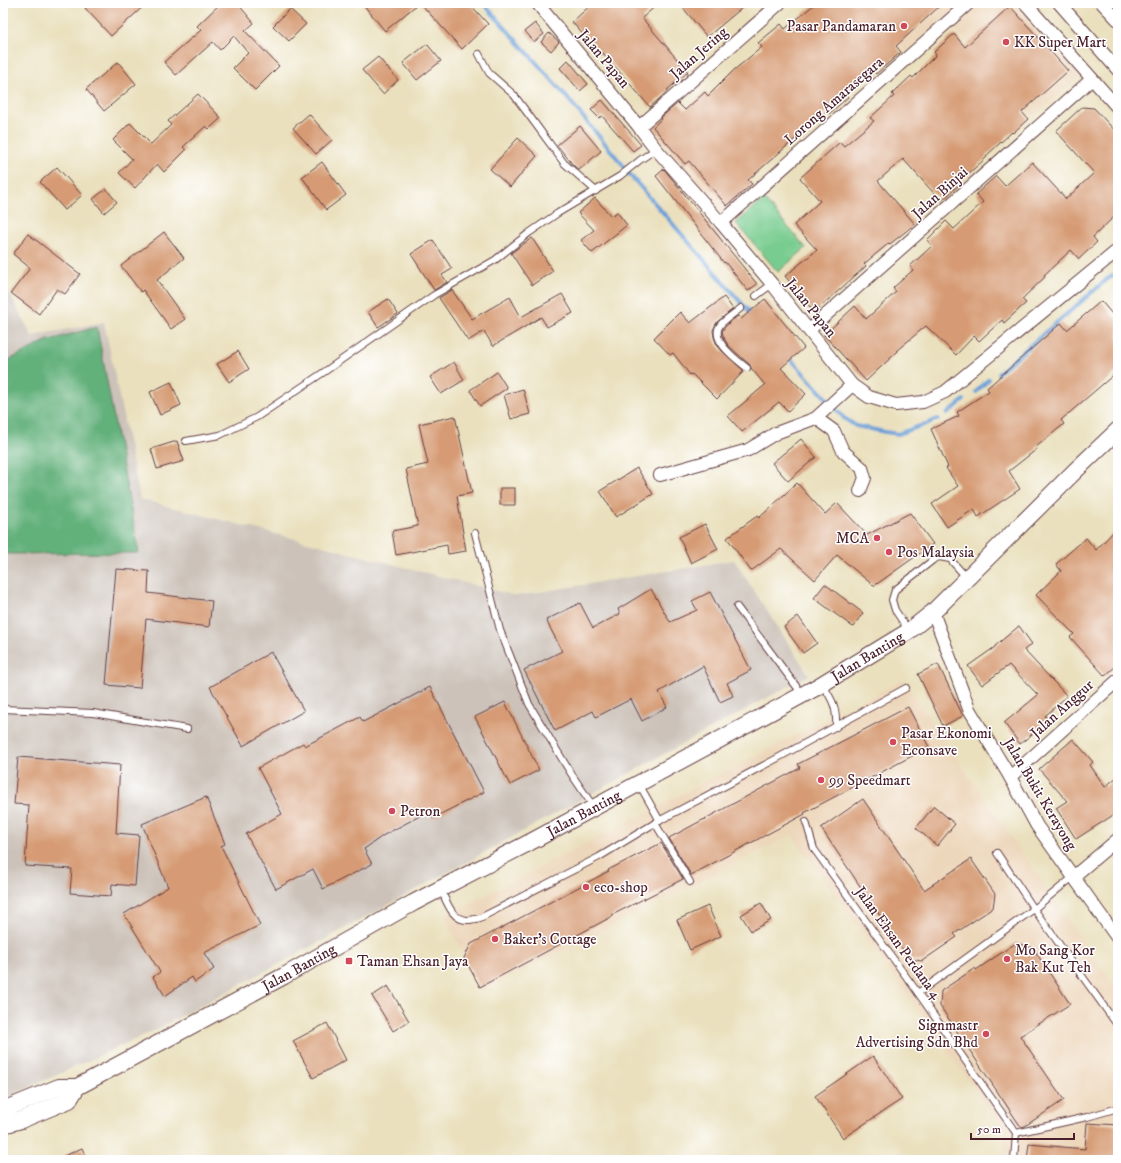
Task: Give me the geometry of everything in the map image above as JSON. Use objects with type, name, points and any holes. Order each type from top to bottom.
[{"type":"main road","name":"Jalan Banting","points":[[3,1125],[21,1120],[69,1100],[77,1087],[284,976],[441,888],[536,839],[802,695],[909,631],[933,612],[1118,430]]},
{"type":"main road","points":[[3,1110],[59,1087],[77,1087]]},
{"type":"street","name":"Jalan Jering","points":[[639,127],[780,3]]},
{"type":"street","name":"Lorong Amarasegara","points":[[721,222],[969,3]]},
{"type":"street","points":[[1026,3],[1118,108]]},
{"type":"street","points":[[1059,3],[1118,70]]},
{"type":"street","points":[[1102,3],[1118,20]]},
{"type":"street","name":"Jalan Papan","points":[[541,4],[656,149],[721,222],[852,385],[869,397],[896,405],[924,402],[945,392],[1118,250]]},
{"type":"street","name":"Jalan Binjai","points":[[809,330],[1092,79]]},
{"type":"street","points":[[660,475],[748,450],[776,433],[820,414],[852,385]]},
{"type":"street","points":[[820,414],[834,431],[843,451],[862,468],[865,478],[860,491]]},
{"type":"street","name":"Jalan Bukit Kerayong","points":[[933,612],[969,709],[1010,777],[1037,826],[1118,939]]},
{"type":"street","name":"Jalan Anggur","points":[[1010,777],[1118,680]]},
{"type":"street","points":[[1073,877],[1118,839]]},
{"type":"lane","points":[[479,54],[489,73],[514,95],[564,163],[596,191]]},
{"type":"lane","points":[[186,441],[220,436],[257,417],[434,295],[495,260],[552,217],[620,176],[656,149]]},
{"type":"lane","points":[[756,296],[772,284]]},
{"type":"lane","points":[[741,308],[721,324],[718,331],[718,339],[726,350],[746,368]]},
{"type":"lane","points":[[475,533],[500,630],[529,704],[570,772],[594,807]]},
{"type":"lane","points":[[909,631],[896,610],[892,600],[895,590],[933,560],[940,557],[950,559],[967,579]]},
{"type":"lane","points":[[737,607],[802,695]]},
{"type":"lane","points":[[822,684],[832,700],[836,715],[836,727]]},
{"type":"lane","points":[[441,888],[448,906],[456,917],[466,920],[480,918],[599,857],[658,822],[906,688]]},
{"type":"lane","points":[[3,708],[93,713],[187,729]]},
{"type":"lane","points":[[639,783],[690,882]]},
{"type":"lane","name":"Jalan Ehsan Perdana 4","points":[[806,822],[814,849],[918,993],[1016,1133]]},
{"type":"lane","points":[[997,853],[1034,909],[1118,1026]]},
{"type":"lane","points":[[918,993],[1034,909],[1073,877]]},
{"type":"lane","points":[[1014,1160],[1016,1133],[1087,1118],[1118,1108]]},
{"type":"shaded area","points":[[860,3],[1018,3],[1081,75],[1034,117],[944,18],[905,53]]},
{"type":"shaded area","points":[[678,99],[756,185],[722,215],[647,127]]},
{"type":"shaded area","points":[[3,281],[32,336],[104,322],[140,499],[516,596],[734,560],[809,675],[333,935],[149,1033],[3,1098]]},
{"type":"shaded area","points":[[903,680],[1118,992],[1118,1160],[1002,1160],[1005,1132],[792,835],[480,992],[445,916]]},
{"type":"shaded area","points":[[568,1154],[628,1160],[567,1160]]},
{"type":"green space","points":[[764,199],[806,248],[778,272],[736,223]]},
{"type":"green space","points":[[97,327],[139,553],[3,554],[3,363],[46,341]]},
{"type":"building","points":[[91,3],[147,3],[111,36],[85,8]]},
{"type":"building","points":[[221,3],[237,3],[254,23],[245,31],[279,66],[255,90],[233,68],[248,53],[234,36],[220,50],[213,42],[176,75],[164,62],[201,30],[197,26]]},
{"type":"building","points":[[362,3],[419,3],[385,31]]},
{"type":"building","points":[[420,3],[469,3],[488,24],[462,49]]},
{"type":"building","points":[[593,3],[659,3],[642,18],[688,72],[650,107],[603,53],[601,55],[572,22]]},
{"type":"building","points":[[679,3],[748,3],[707,37]]},
{"type":"building","points":[[816,3],[943,3],[896,46],[901,52],[876,74],[872,70],[845,94],[848,97],[829,114],[827,111],[748,180],[752,184],[727,206],[689,161],[685,164],[653,127],[661,119],[660,118],[678,103],[685,110],[705,92],[708,96],[734,70],[762,47],[758,43],[781,24],[785,29]]},
{"type":"building","points":[[1010,6],[1068,71],[1022,112],[1028,119],[986,156],[987,157],[958,183],[959,185],[941,201],[903,159],[878,181],[915,224],[864,264],[866,266],[814,312],[785,276],[817,250],[794,225],[820,201],[800,178],[840,142],[844,146],[874,121],[870,118],[894,96],[892,94],[911,76],[913,78],[936,55],[934,52],[954,34],[965,47]]},
{"type":"building","points":[[290,9],[306,24],[289,41],[273,26]]},
{"type":"building","points":[[535,23],[544,34],[534,42],[525,31]]},
{"type":"building","points":[[549,33],[559,42],[551,51],[541,42]]},
{"type":"building","points":[[427,44],[441,61],[417,80],[403,63]]},
{"type":"building","points":[[378,57],[398,80],[383,94],[362,70]]},
{"type":"building","points":[[568,60],[588,84],[580,91],[560,68]]},
{"type":"building","points":[[118,62],[136,84],[104,111],[86,89]]},
{"type":"building","points":[[198,94],[221,118],[209,129],[206,126],[183,147],[186,150],[164,172],[157,164],[135,188],[119,173],[132,159],[113,140],[130,123],[151,144],[171,125],[168,121]]},
{"type":"building","points":[[602,100],[641,145],[633,151],[602,116],[599,118],[591,110]]},
{"type":"building","points":[[1082,107],[1094,108],[1118,134],[1118,213],[1093,237],[1097,242],[1079,259],[1071,250],[1044,275],[1045,277],[1022,299],[1026,303],[1004,323],[1002,320],[979,341],[974,336],[956,355],[926,326],[896,351],[897,352],[866,381],[824,335],[855,306],[866,319],[896,292],[893,288],[913,270],[910,266],[932,246],[927,240],[946,221],[954,229],[983,202],[976,194],[996,176],[1005,186],[1032,162],[1066,199],[1094,173],[1056,131]]},
{"type":"building","points":[[309,114],[332,140],[316,154],[293,128]]},
{"type":"building","points":[[580,126],[601,151],[579,170],[557,145]]},
{"type":"building","points":[[518,138],[537,156],[510,187],[490,169]]},
{"type":"building","points":[[322,162],[346,195],[326,210],[302,177]]},
{"type":"building","points":[[57,167],[82,195],[65,210],[40,182]]},
{"type":"building","points":[[664,169],[757,284],[748,291],[725,262],[724,263],[656,176]]},
{"type":"building","points":[[106,189],[117,202],[104,213],[93,199]]},
{"type":"building","points":[[595,198],[611,216],[617,212],[627,225],[592,253],[581,240],[594,230],[578,213]]},
{"type":"building","points":[[164,232],[184,258],[157,280],[185,319],[171,329],[143,290],[141,292],[121,266]]},
{"type":"building","points":[[28,234],[80,274],[65,294],[57,289],[39,314],[11,293],[30,268],[13,254]]},
{"type":"building","points":[[532,238],[553,271],[532,285],[511,253]]},
{"type":"building","points":[[433,240],[452,269],[442,275],[447,282],[434,290],[411,254]]},
{"type":"building","points":[[452,290],[472,319],[510,297],[521,317],[562,294],[573,313],[547,327],[541,317],[493,346],[484,331],[468,341],[439,298]]},
{"type":"building","points":[[724,297],[733,309],[717,322],[713,330],[714,337],[717,345],[722,351],[744,371],[717,399],[692,374],[690,375],[673,353],[670,355],[654,338],[680,312],[690,323]]},
{"type":"building","points":[[388,299],[398,314],[378,327],[368,312]]},
{"type":"building","points":[[765,299],[804,348],[781,368],[806,394],[788,411],[779,402],[742,432],[728,416],[765,385],[750,365],[728,345],[722,331],[731,321],[738,316],[741,319]]},
{"type":"building","points":[[1101,301],[1118,321],[1118,371],[1061,420],[1064,424],[1036,447],[1037,449],[1009,471],[1020,489],[978,517],[974,509],[947,527],[932,504],[958,486],[946,468],[948,467],[931,429],[959,416],[957,412],[989,391],[987,388],[1061,323],[1067,330]]},
{"type":"building","points":[[238,351],[249,369],[229,382],[217,364]]},
{"type":"building","points":[[454,362],[464,380],[441,394],[430,377]]},
{"type":"building","points":[[497,372],[507,388],[480,406],[470,390]]},
{"type":"building","points":[[171,382],[181,405],[160,415],[150,392]]},
{"type":"building","points":[[523,389],[530,414],[511,419],[504,395]]},
{"type":"building","points":[[455,416],[472,493],[457,496],[466,551],[448,554],[447,545],[396,555],[392,531],[418,526],[406,469],[428,464],[419,424]]},
{"type":"building","points":[[801,439],[816,457],[788,481],[772,463]]},
{"type":"building","points":[[177,441],[184,461],[157,469],[151,449]]},
{"type":"building","points":[[637,468],[653,494],[616,517],[600,491]]},
{"type":"building","points":[[797,483],[825,514],[837,503],[867,535],[910,513],[933,544],[874,586],[837,555],[815,580],[781,549],[751,571],[727,538],[757,516],[759,518]]},
{"type":"building","points":[[500,488],[515,488],[515,505],[500,505]]},
{"type":"building","points":[[705,524],[718,549],[691,563],[679,537]]},
{"type":"building","points":[[1118,527],[1118,664],[1105,676],[1070,637],[1074,634],[1036,595],[1061,571],[1056,564],[1086,538],[1096,550]]},
{"type":"building","points":[[116,569],[149,571],[148,593],[212,601],[209,627],[146,619],[140,688],[106,685]]},
{"type":"building","points":[[825,584],[863,613],[853,627],[814,598]]},
{"type":"building","points":[[651,589],[670,622],[697,610],[692,601],[710,592],[751,670],[727,683],[733,696],[720,702],[703,666],[659,692],[667,707],[642,721],[631,699],[596,717],[593,711],[555,731],[524,670],[562,651],[546,620],[580,603],[593,628],[620,614],[618,609]]},
{"type":"building","points":[[798,616],[817,643],[803,653],[784,627]]},
{"type":"building","points":[[1019,626],[1032,644],[1024,650],[1067,696],[1045,716],[1048,721],[1020,744],[1004,723],[1038,695],[1009,665],[982,685],[968,666],[995,647]]},
{"type":"building","points":[[271,652],[304,711],[243,746],[210,687]]},
{"type":"building","points":[[938,664],[963,716],[943,726],[918,674]]},
{"type":"building","points":[[430,687],[484,792],[433,818],[429,811],[384,835],[364,849],[372,864],[323,889],[313,869],[276,889],[246,834],[282,814],[258,768],[303,743],[305,746],[360,717],[363,722]]},
{"type":"building","points":[[505,702],[539,770],[510,785],[475,717]]},
{"type":"building","points":[[908,707],[929,747],[691,875],[669,838],[800,768],[798,764]]},
{"type":"building","points":[[1073,739],[1093,762],[1090,765],[1105,787],[1118,776],[1118,812],[1076,839],[1056,808],[1067,801],[1039,769]]},
{"type":"building","points":[[18,757],[120,765],[116,833],[139,835],[135,886],[112,884],[111,896],[70,893],[72,869],[25,866],[29,805],[14,804]]},
{"type":"building","points":[[206,797],[225,844],[221,846],[260,925],[204,953],[214,969],[195,982],[192,977],[165,996],[153,977],[160,972],[124,914],[168,887],[142,824]]},
{"type":"building","points":[[863,799],[924,890],[971,859],[995,894],[993,908],[954,934],[957,937],[922,961],[909,959],[821,828]]},
{"type":"building","points":[[934,806],[955,824],[937,846],[916,828]]},
{"type":"building","points":[[661,843],[683,879],[612,915],[613,916],[480,987],[464,958],[471,944]]},
{"type":"building","points":[[761,903],[771,920],[751,931],[741,915]]},
{"type":"building","points":[[708,906],[721,936],[690,950],[677,920]]},
{"type":"building","points":[[1016,943],[1033,948],[1070,1004],[1020,1036],[1064,1100],[1025,1126],[1021,1127],[940,1006],[941,991]]},
{"type":"building","points":[[388,986],[409,1021],[393,1031],[372,996]]},
{"type":"building","points":[[327,1023],[346,1060],[313,1078],[293,1041]]},
{"type":"building","points":[[873,1056],[902,1099],[843,1138],[815,1096]]},
{"type":"building","points":[[1087,1123],[1118,1125],[1118,1160],[1027,1160],[1029,1144],[1085,1149]]},
{"type":"building","points":[[82,1148],[87,1160],[55,1160]]},
{"type":"waterway","points":[[483,3],[559,88],[631,176],[752,315]]},
{"type":"waterway","points":[[998,373],[1111,276],[1118,274]]},
{"type":"waterway","points":[[788,356],[844,418],[856,426],[898,434],[938,419]]},
{"type":"waterway","points":[[976,392],[989,379]]},
{"type":"waterway","points":[[947,414],[964,400]]},
{"type":"place","name":"Pasar Pandamaran","points":[[904,26]]},
{"type":"place","name":"KK Super Mart","points":[[1006,42]]},
{"type":"place","name":"MCA","points":[[877,538]]},
{"type":"place","name":"Pos Malaysia","points":[[889,552]]},
{"type":"place","name":"Pasar Ekonomi Econsave","points":[[893,742]]},
{"type":"place","name":"99 Speedmart","points":[[821,780]]},
{"type":"place","name":"Petron","points":[[392,811]]},
{"type":"place","name":"eco-shop","points":[[586,887]]},
{"type":"place","name":"Baker's Cottage","points":[[495,939]]},
{"type":"place","name":"Mo Sang Kor Bak Kut Teh","points":[[1007,959]]},
{"type":"place","name":"Taman Ehsan Jaya","points":[[349,961]]},
{"type":"place","name":"Signmastr Advertising Sdn Bhd","points":[[986,1034]]}]
